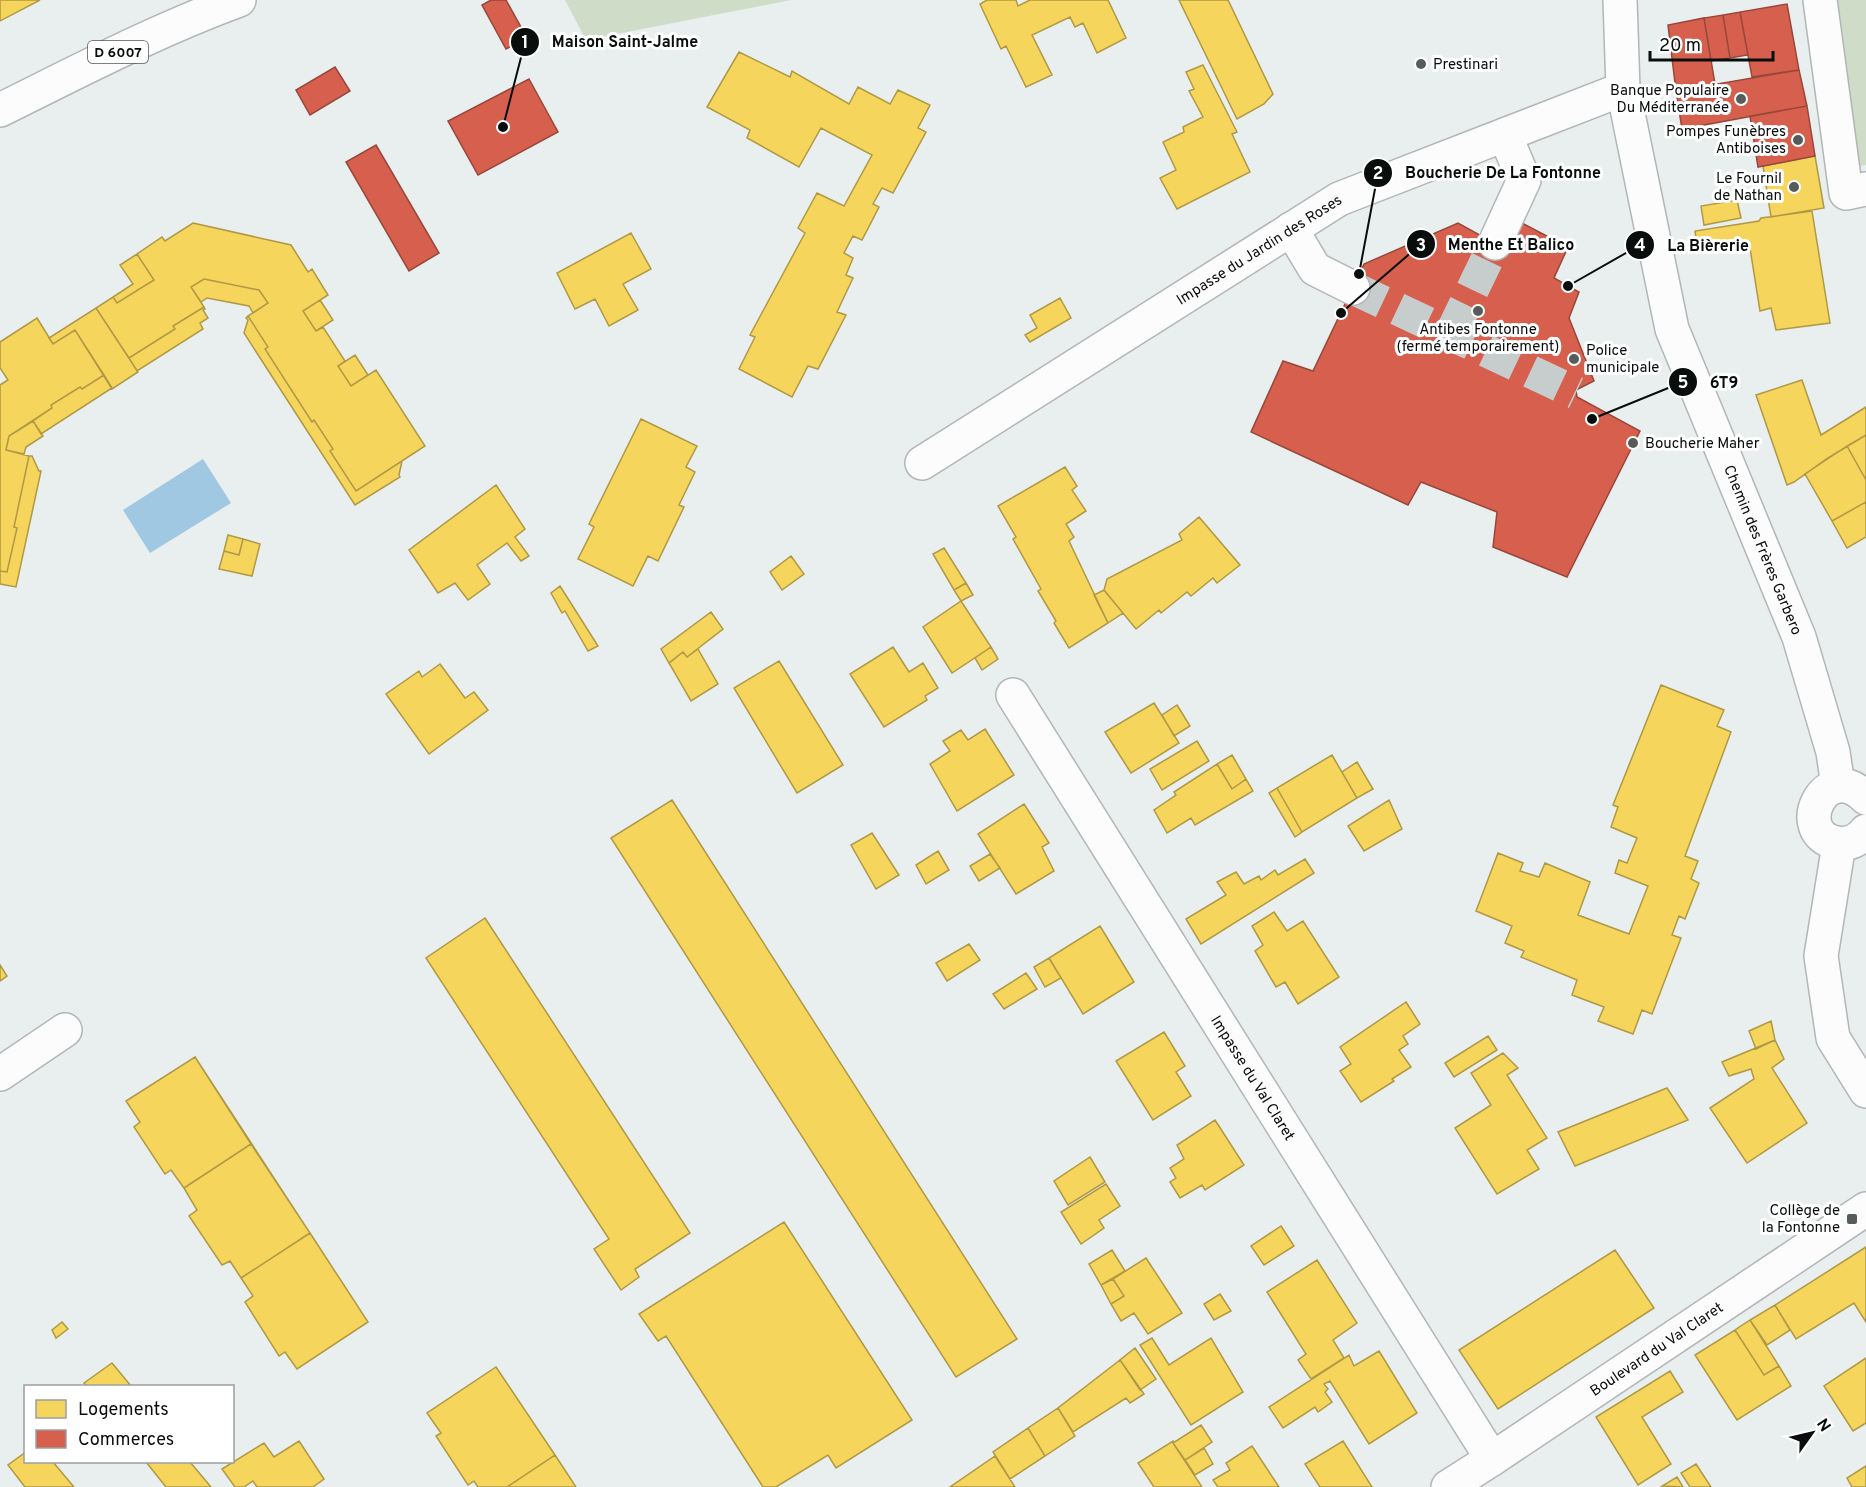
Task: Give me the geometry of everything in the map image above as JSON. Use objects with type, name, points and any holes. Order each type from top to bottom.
[{"type":"street","name":"D 6007","points":[[0,110],[122,50],[202,6],[239,0]]},
{"type":"street","name":"Chemin des Frères Garbero","points":[[1620,0],[1623,89],[1672,329],[1799,637],[1833,752],[1852,792]]},
{"type":"street","points":[[1820,0],[1846,193],[1866,189]]},
{"type":"street","name":"Impasse du Jardin des Roses","points":[[922,463],[1338,199],[1623,89]]},
{"type":"street","points":[[1495,243],[1524,180],[1505,135]]},
{"type":"street","points":[[1291,229],[1315,269],[1353,288]]},
{"type":"street","name":"Impasse du Val Claret","points":[[1013,695],[1492,1460]]},
{"type":"street","points":[[1852,792],[1822,794],[1814,810],[1814,819],[1823,836],[1852,837],[1821,956],[1833,1038],[1866,1091]]},
{"type":"street","points":[[0,1074],[65,1030]]},
{"type":"street","name":"Boulevard du Val Claret","points":[[1448,1487],[1492,1460],[1866,1209]]},
{"type":"green space","points":[[565,0],[791,0],[586,40]]},
{"type":"green space","points":[[1836,0],[1866,0],[1866,165],[1860,166]]},
{"type":"water","points":[[203,459],[231,503],[150,553],[123,510]]},
{"type":"building: Logements","points":[[0,0],[40,0],[0,21]]},
{"type":"building: Logements","points":[[987,0],[1016,0],[1018,6],[1030,0],[1108,0],[1126,38],[1097,53],[1083,23],[1075,27],[1070,17],[1032,35],[1052,75],[1026,87],[1006,46],[1001,49],[980,4]]},
{"type":"building: Logements","points":[[1179,0],[1228,0],[1273,94],[1264,104],[1237,119]]},
{"type":"building: Logements","points":[[739,52],[790,77],[792,71],[849,104],[858,87],[890,104],[898,90],[930,105],[918,128],[926,132],[893,193],[882,188],[873,204],[879,207],[862,240],[853,236],[844,253],[853,258],[846,275],[853,278],[837,312],[846,315],[818,369],[808,366],[792,397],[739,369],[755,337],[750,335],[805,233],[798,228],[817,193],[844,206],[872,155],[821,128],[799,167],[747,138],[750,130],[707,107]]},
{"type":"building: Logements","points":[[1203,65],[1237,132],[1232,134],[1250,172],[1177,209],[1160,178],[1176,170],[1163,142],[1184,132],[1183,127],[1203,117],[1189,91],[1194,89],[1186,72]]},
{"type":"building: Logements","name":"Le Fournil de Nathan","points":[[1815,156],[1824,208],[1771,217],[1763,166]]},
{"type":"building: Logements","points":[[1737,200],[1741,218],[1704,225],[1701,206]]},
{"type":"building: Logements","points":[[1812,211],[1830,323],[1776,330],[1771,308],[1760,311],[1749,242],[1698,249],[1695,231]]},
{"type":"building: Logements","points":[[193,223],[291,245],[308,272],[312,269],[328,295],[303,311],[316,331],[323,327],[345,361],[338,366],[351,386],[376,370],[425,446],[356,491],[330,451],[333,449],[314,420],[312,422],[265,349],[268,347],[248,316],[268,303],[259,290],[204,279],[191,287],[204,307],[173,326],[175,329],[129,358],[96,308],[113,297],[117,303],[154,280],[137,254],[162,237],[165,241]]},
{"type":"building: Logements","points":[[631,233],[651,269],[623,284],[638,310],[609,326],[595,299],[575,309],[557,273]]},
{"type":"building: Logements","points":[[137,254],[154,280],[117,303],[113,297],[133,284],[120,265]]},
{"type":"building: Logements","points":[[204,279],[259,290],[268,303],[253,313],[249,306],[207,298],[201,302],[191,287]]},
{"type":"building: Logements","points":[[1060,298],[1071,318],[1030,342],[1025,335],[1037,328],[1030,315]]},
{"type":"building: Logements","points":[[320,300],[333,320],[316,331],[303,311]]},
{"type":"building: Logements","points":[[204,307],[203,310],[208,318],[200,323],[203,329],[137,371],[129,358],[175,329],[173,326]]},
{"type":"building: Logements","points":[[96,308],[138,372],[112,389],[75,330],[53,344],[49,338]]},
{"type":"building: Logements","points":[[248,316],[268,347],[265,349],[312,422],[314,420],[333,449],[330,451],[356,491],[402,461],[400,477],[355,505],[244,333]]},
{"type":"building: Logements","points":[[37,318],[53,344],[75,330],[104,375],[51,405],[52,408],[9,436],[6,450],[29,456],[7,572],[0,571],[0,385],[8,380],[0,368],[0,342]]},
{"type":"building: Logements","points":[[355,355],[368,375],[351,386],[338,366]]},
{"type":"building: Logements","points":[[104,375],[112,388],[41,434],[33,421],[52,408],[51,405]]},
{"type":"building: Logements","points":[[1802,380],[1821,435],[1866,407],[1866,435],[1787,485],[1756,395]]},
{"type":"building: Logements","points":[[641,419],[697,446],[686,467],[695,472],[679,505],[684,507],[658,561],[648,556],[633,586],[578,559],[594,527],[589,524]]},
{"type":"building: Logements","points":[[33,421],[43,436],[26,447],[24,454],[6,450],[9,436]]},
{"type":"building: Logements","points":[[1866,435],[1866,480],[1847,446]]},
{"type":"building: Logements","points":[[1847,446],[1866,480],[1866,502],[1832,521],[1805,474]]},
{"type":"building: Logements","points":[[29,456],[32,456],[41,471],[16,587],[0,584],[0,571],[7,572]]},
{"type":"building: Logements","points":[[1065,467],[1077,486],[1072,490],[1086,511],[1066,524],[1074,537],[1069,541],[1108,623],[1069,648],[1038,591],[1041,589],[1013,539],[1016,537],[998,506]]},
{"type":"building: Logements","points":[[496,485],[525,529],[515,537],[529,556],[521,561],[507,543],[477,565],[490,584],[468,600],[455,583],[438,593],[409,550]]},
{"type":"building: Logements","points":[[1866,502],[1866,537],[1847,548],[1832,521]]},
{"type":"building: Logements","points":[[1199,517],[1240,565],[1217,583],[1213,578],[1191,596],[1187,592],[1161,613],[1159,610],[1136,629],[1104,590],[1107,579],[1182,540],[1179,534]]},
{"type":"building: Logements","points":[[228,535],[243,539],[239,555],[224,551]]},
{"type":"building: Logements","points":[[243,539],[260,544],[252,576],[219,569],[224,551],[239,555]]},
{"type":"building: Logements","points":[[944,548],[966,583],[954,590],[933,554]]},
{"type":"building: Logements","points":[[791,556],[804,574],[782,590],[770,572]]},
{"type":"building: Logements","points":[[966,583],[973,595],[961,601],[954,590]]},
{"type":"building: Logements","points":[[560,586],[598,646],[588,651],[565,611],[562,613],[551,593]]},
{"type":"building: Logements","points":[[1104,590],[1123,613],[1108,623],[1094,595]]},
{"type":"building: Logements","points":[[961,601],[991,647],[952,673],[923,627]]},
{"type":"building: Logements","points":[[711,612],[723,629],[687,657],[683,652],[669,663],[661,649]]},
{"type":"building: Logements","points":[[893,647],[909,672],[923,663],[938,688],[925,696],[927,700],[884,727],[850,674]]},
{"type":"building: Logements","points":[[991,647],[998,659],[982,670],[975,658]]},
{"type":"building: Logements","points":[[698,649],[718,684],[691,701],[669,663],[683,652],[687,657]]},
{"type":"building: Logements","points":[[779,661],[843,765],[797,793],[734,688]]},
{"type":"building: Logements","points":[[440,664],[465,698],[474,692],[488,710],[429,754],[386,694],[419,671],[422,677]]},
{"type":"building: Logements","points":[[1661,685],[1724,710],[1717,726],[1731,732],[1685,856],[1698,861],[1691,879],[1699,883],[1685,919],[1679,916],[1672,935],[1681,938],[1652,1014],[1642,1010],[1633,1034],[1598,1021],[1604,1007],[1572,995],[1577,980],[1521,957],[1524,951],[1505,943],[1512,926],[1476,911],[1498,853],[1523,863],[1520,871],[1539,877],[1545,863],[1590,882],[1578,915],[1629,934],[1648,886],[1615,873],[1619,860],[1627,863],[1637,838],[1611,827],[1618,807],[1613,805]]},
{"type":"building: Logements","points":[[1154,703],[1179,743],[1131,773],[1105,732]]},
{"type":"building: Logements","points":[[1177,705],[1190,726],[1174,736],[1162,715]]},
{"type":"building: Logements","points":[[985,729],[1014,775],[957,811],[930,764],[950,751],[943,741],[961,730],[968,740]]},
{"type":"building: Logements","points":[[1197,741],[1209,761],[1162,790],[1150,769]]},
{"type":"building: Logements","points":[[1232,755],[1246,779],[1232,789],[1217,764]]},
{"type":"building: Logements","points":[[1332,755],[1357,798],[1302,832],[1277,788]]},
{"type":"building: Logements","points":[[1357,762],[1373,789],[1357,798],[1342,772]]},
{"type":"building: Logements","points":[[1217,764],[1232,789],[1246,779],[1253,791],[1195,825],[1191,818],[1167,833],[1154,810],[1176,795],[1174,792]]},
{"type":"building: Logements","points":[[1277,788],[1302,832],[1295,837],[1269,793]]},
{"type":"building: Logements","points":[[672,800],[1017,1339],[956,1377],[611,838]]},
{"type":"building: Logements","points":[[1389,800],[1402,829],[1364,851],[1348,826]]},
{"type":"building: Logements","points":[[1024,804],[1049,843],[1042,847],[1054,871],[1016,894],[978,834]]},
{"type":"building: Logements","points":[[872,833],[899,875],[876,889],[851,845]]},
{"type":"building: Logements","points":[[938,851],[949,870],[926,884],[916,865]]},
{"type":"building: Logements","points":[[990,854],[1000,868],[979,881],[970,866]]},
{"type":"building: Logements","points":[[1305,859],[1314,873],[1201,944],[1186,919],[1226,895],[1217,882],[1236,872],[1244,884],[1259,876],[1261,880],[1275,870],[1278,875]]},
{"type":"building: Logements","points":[[1274,912],[1287,931],[1303,921],[1339,977],[1298,1004],[1285,982],[1276,987],[1255,951],[1263,945],[1252,926]]},
{"type":"building: Logements","points":[[485,918],[690,1233],[635,1269],[639,1277],[621,1290],[594,1249],[609,1239],[426,958]]},
{"type":"building: Logements","points":[[1100,926],[1134,982],[1083,1014],[1049,958]]},
{"type":"building: Logements","points":[[969,944],[980,960],[947,981],[936,963]]},
{"type":"building: Logements","points":[[1049,958],[1061,978],[1045,987],[1034,967]]},
{"type":"building: Logements","points":[[0,965],[7,976],[0,981]]},
{"type":"building: Logements","points":[[1026,973],[1037,989],[1004,1009],[993,994]]},
{"type":"building: Logements","points":[[1406,1002],[1420,1024],[1403,1036],[1408,1044],[1399,1050],[1411,1067],[1361,1102],[1340,1071],[1351,1064],[1340,1047]]},
{"type":"building: Logements","points":[[1771,1021],[1775,1040],[1756,1049],[1749,1031]]},
{"type":"building: Logements","points":[[1164,1032],[1185,1066],[1176,1072],[1191,1096],[1153,1120],[1116,1061]]},
{"type":"building: Logements","points":[[1488,1036],[1497,1050],[1454,1077],[1445,1063]]},
{"type":"building: Logements","points":[[1775,1040],[1784,1059],[1772,1068],[1807,1123],[1747,1163],[1710,1108],[1754,1079],[1751,1069],[1729,1076],[1722,1062]]},
{"type":"building: Logements","points":[[1503,1053],[1518,1068],[1507,1075],[1547,1138],[1527,1150],[1539,1169],[1497,1194],[1455,1128],[1491,1105],[1471,1073]]},
{"type":"building: Logements","points":[[195,1057],[368,1322],[297,1369],[285,1352],[279,1356],[245,1302],[253,1296],[230,1261],[222,1265],[189,1216],[197,1210],[184,1188],[171,1170],[165,1174],[134,1127],[140,1122],[126,1101]]},
{"type":"building: Logements","points":[[195,1057],[251,1144],[184,1188],[171,1170],[165,1174],[134,1127],[140,1122],[126,1101]]},
{"type":"building: Logements","points":[[1667,1088],[1688,1120],[1575,1166],[1558,1132]]},
{"type":"building: Logements","points":[[1215,1120],[1244,1165],[1205,1190],[1202,1185],[1180,1198],[1170,1182],[1176,1178],[1170,1168],[1184,1159],[1177,1145]]},
{"type":"building: Logements","points":[[251,1144],[310,1233],[241,1278],[230,1261],[222,1265],[189,1216],[197,1210],[184,1188]]},
{"type":"building: Logements","points":[[1090,1157],[1105,1182],[1068,1205],[1054,1181]]},
{"type":"building: Logements","points":[[1106,1184],[1120,1206],[1099,1220],[1104,1228],[1081,1244],[1061,1212]]},
{"type":"building: Logements","points":[[784,1222],[912,1420],[836,1468],[828,1455],[776,1487],[763,1487],[666,1336],[658,1341],[639,1314]]},
{"type":"building: Logements","points":[[1281,1226],[1294,1246],[1264,1265],[1251,1246]]},
{"type":"building: Logements","points":[[310,1233],[368,1322],[297,1369],[285,1352],[279,1356],[245,1302],[253,1296],[241,1278]]},
{"type":"building: Logements","points":[[1866,1247],[1866,1322],[1854,1303],[1796,1339],[1775,1305]]},
{"type":"building: Logements","points":[[1112,1250],[1125,1271],[1101,1285],[1089,1264]]},
{"type":"building: Logements","points":[[1615,1250],[1654,1308],[1498,1409],[1459,1350]]},
{"type":"building: Logements","points":[[1146,1258],[1182,1313],[1148,1334],[1134,1313],[1121,1321],[1111,1304],[1124,1296],[1113,1279]]},
{"type":"building: Logements","points":[[1317,1260],[1357,1323],[1333,1340],[1344,1358],[1311,1379],[1298,1360],[1306,1354],[1267,1292]]},
{"type":"building: Logements","points":[[1113,1279],[1124,1296],[1111,1304],[1101,1285]]},
{"type":"building: Logements","points":[[1220,1294],[1231,1311],[1214,1320],[1204,1304]]},
{"type":"building: Logements","points":[[1775,1305],[1790,1330],[1767,1345],[1750,1320]]},
{"type":"building: Logements","points":[[1750,1320],[1779,1366],[1764,1375],[1735,1330]]},
{"type":"building: Logements","points":[[62,1322],[68,1329],[56,1338],[52,1330]]},
{"type":"building: Logements","points":[[1735,1330],[1764,1375],[1779,1366],[1791,1386],[1737,1420],[1695,1355]]},
{"type":"building: Logements","points":[[1152,1338],[1169,1365],[1211,1338],[1243,1392],[1191,1425],[1140,1345]]},
{"type":"building: Logements","points":[[1135,1348],[1156,1379],[1140,1390],[1120,1360]]},
{"type":"building: Logements","points":[[1379,1351],[1417,1413],[1369,1444],[1330,1381],[1324,1384],[1328,1389],[1325,1392],[1332,1402],[1318,1412],[1315,1407],[1283,1428],[1269,1407],[1349,1355],[1354,1366]]},
{"type":"building: Logements","points":[[1866,1358],[1866,1423],[1853,1431],[1824,1386]]},
{"type":"building: Logements","points":[[1120,1360],[1144,1394],[1130,1403],[1126,1398],[1073,1432],[1058,1408]]},
{"type":"building: Logements","points":[[112,1363],[130,1385],[86,1385],[84,1383]]},
{"type":"building: Logements","points":[[496,1367],[576,1487],[478,1487],[474,1481],[468,1485],[436,1436],[441,1433],[427,1413]]},
{"type":"building: Logements","points":[[496,1367],[555,1455],[507,1487],[478,1487],[474,1481],[468,1485],[436,1436],[441,1433],[427,1413]]},
{"type":"building: Logements","points":[[1670,1371],[1683,1392],[1642,1417],[1671,1464],[1638,1485],[1596,1417]]},
{"type":"building: Logements","points":[[1058,1408],[1075,1436],[1045,1456],[1028,1428]]},
{"type":"building: Logements","points":[[1201,1425],[1212,1442],[1185,1460],[1173,1443]]},
{"type":"building: Logements","points":[[1028,1428],[1045,1456],[1010,1479],[993,1452]]},
{"type":"building: Logements","points":[[299,1441],[324,1479],[313,1487],[257,1487],[253,1481],[244,1487],[235,1487],[222,1469],[264,1443],[274,1457]]},
{"type":"building: Logements","points":[[1173,1441],[1202,1487],[1154,1487],[1138,1463]]},
{"type":"building: Logements","points":[[1343,1441],[1372,1487],[1320,1487],[1305,1464]]},
{"type":"building: Logements","points":[[1252,1446],[1279,1487],[1218,1487],[1213,1480],[1230,1470],[1226,1463]]},
{"type":"building: Logements","points":[[1204,1448],[1213,1464],[1195,1475],[1185,1460]]},
{"type":"building: Logements","points":[[24,1453],[24,1463],[54,1463],[74,1487],[25,1487],[8,1465]]},
{"type":"building: Logements","points":[[555,1455],[576,1487],[507,1487]]},
{"type":"building: Logements","points":[[995,1456],[1015,1487],[950,1487]]},
{"type":"building: Logements","points":[[147,1463],[191,1463],[211,1487],[166,1487]]},
{"type":"building: Logements","points":[[1696,1464],[1711,1487],[1690,1487],[1681,1473]]},
{"type":"building: Logements","points":[[1866,1466],[1866,1487],[1852,1487],[1847,1478]]},
{"type":"building: Logements","points":[[1677,1477],[1683,1487],[1662,1486]]},
{"type":"building: Commerces","points":[[491,0],[506,0],[527,38],[506,49],[482,5]]},
{"type":"building: Commerces","points":[[1787,4],[1799,70],[1752,77],[1740,12]]},
{"type":"building: Commerces","points":[[1740,12],[1748,55],[1730,58],[1723,15]]},
{"type":"building: Commerces","points":[[1723,15],[1730,58],[1711,61],[1704,18]]},
{"type":"building: Commerces","points":[[1704,18],[1715,84],[1676,91],[1668,25]]},
{"type":"building: Commerces","points":[[335,67],[350,91],[310,115],[296,90]]},
{"type":"building: Commerces","name":"Banque Populaire Du Méditerranée","points":[[1799,70],[1807,106],[1682,129],[1676,91]]},
{"type":"building: Commerces","points":[[529,79],[558,132],[478,175],[448,121]]},
{"type":"building: Commerces","points":[[1807,106],[1815,156],[1758,167],[1750,116]]},
{"type":"building: Commerces","points":[[376,145],[439,253],[409,271],[346,162]]},
{"type":"building: Commerces","points":[[1520,222],[1568,247],[1554,278],[1579,292],[1569,318],[1594,381],[1576,390],[1577,397],[1640,431],[1567,577],[1493,547],[1497,512],[1421,482],[1408,505],[1251,432],[1283,361],[1313,371],[1364,264],[1458,223],[1505,249]]},
{"type":"tunnel","points":[[1451,334],[1495,243]]},
{"type":"tunnel","points":[[1353,288],[1576,393]]},
{"type":"place","name":"Prestinari","points":[[1421,64]]},
{"type":"place","name":"Banque Populaire Du Méditerranée","points":[[1741,99]]},
{"type":"place","name":"Maison Saint-Jalme","points":[[503,127]]},
{"type":"place","name":"Pompes Funèbres Antiboises","points":[[1798,140]]},
{"type":"place","name":"Le Fournil de Nathan","points":[[1794,187]]},
{"type":"place","name":"Boucherie De La Fontonne","points":[[1359,274]]},
{"type":"place","name":"La Bièrerie","points":[[1568,286]]},
{"type":"place","name":"Antibes Fontonne (fermé temporairement)","points":[[1478,311]]},
{"type":"place","name":"Menthe Et Balico","points":[[1341,313]]},
{"type":"place","name":"Police municipale","points":[[1574,359]]},
{"type":"place","name":"6T9","points":[[1592,419]]},
{"type":"place","name":"Boucherie Maher","points":[[1633,443]]},
{"type":"place","name":"Collège de la Fontonne","points":[[1852,1219]]}]
